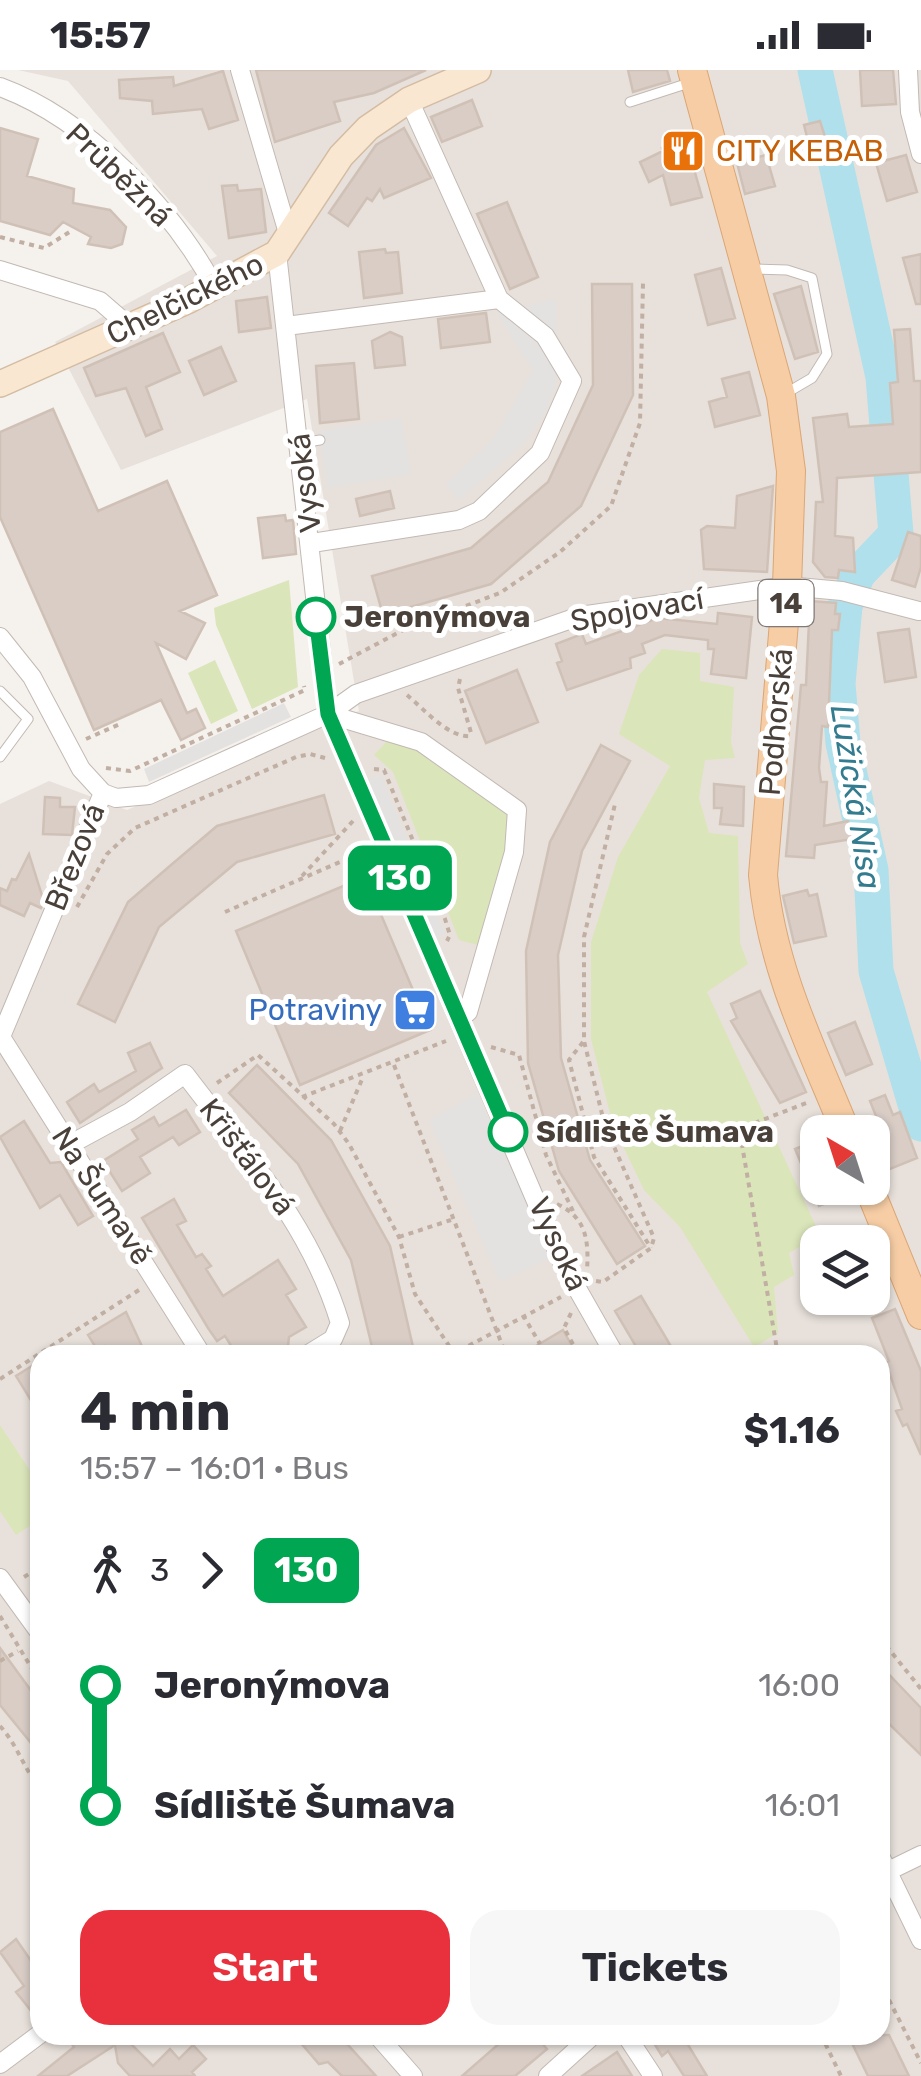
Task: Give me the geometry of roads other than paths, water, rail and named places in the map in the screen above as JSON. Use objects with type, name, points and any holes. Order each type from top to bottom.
[{"type":"main road","name":"Podhorská","points":[[693,76],[781,396],[791,471],[787,586],[762,876],[766,916],[784,980],[839,1115]]},
{"type":"main road","points":[[876,1205],[921,1315]]},
{"type":"street","name":"Vysoká","points":[[240,70],[282,243],[286,326],[312,543],[319,666],[328,714],[562,1262],[609,1345]]},
{"type":"street","name":"Chelčického","points":[[0,384],[215,288],[282,243],[342,156],[376,121],[409,100],[478,70]]},
{"type":"street","points":[[908,70],[910,112],[921,154]]},
{"type":"street","name":"Průběžná","points":[[0,87],[70,124],[113,160],[194,250],[215,288]]},
{"type":"street","points":[[312,543],[459,520],[479,512],[540,453],[572,381],[545,336],[499,299],[409,100]]},
{"type":"street","points":[[0,270],[100,301],[130,327]]},
{"type":"street","points":[[286,326],[499,299]]},
{"type":"street","name":"Spojovací","points":[[102,793],[116,798],[149,795],[328,714],[356,694],[580,616],[787,586],[849,594],[920,614]]},
{"type":"street","name":"Březová","points":[[0,637],[32,676],[81,770],[102,793],[0,1038]]},
{"type":"street","points":[[328,714],[421,742],[517,810],[514,852],[464,1025]]},
{"type":"street","name":"Na Šumavě","points":[[0,1038],[196,1345]]},
{"type":"street","name":"Křišťálová","points":[[69,1145],[130,1112],[186,1074],[275,1187],[326,1277],[340,1324],[334,1338],[323,1345]]},
{"type":"street","points":[[0,1578],[30,1619]]},
{"type":"street","points":[[890,1862],[921,1855]]},
{"type":"street","points":[[890,1874],[921,1940]]},
{"type":"street","points":[[0,2064],[30,2042]]},
{"type":"street","points":[[386,2045],[413,2076]]},
{"type":"street","points":[[548,2076],[582,2045]]},
{"type":"street","points":[[632,2045],[652,2076]]},
{"type":"lane","points":[[630,102],[693,76]]},
{"type":"lane","points":[[745,268],[786,270],[812,278],[827,354],[812,378],[781,396]]},
{"type":"lane","points":[[300,443],[320,440]]},
{"type":"lane","points":[[0,692],[28,719],[0,756]]},
{"type":"waterway","name":"Lužická Nisa","points":[[815,70],[883,377],[896,534],[858,574],[845,606],[838,684],[843,743],[871,870],[876,971],[921,1124]]},
{"type":"place","name":"CITY KEBAB","points":[[683,151]]},
{"type":"place","name":"Jeronýmova","points":[[316,617]]},
{"type":"place","name":"Potraviny","points":[[415,1010]]},
{"type":"place","name":"Sídliště Šumava","points":[[508,1132]]}]
